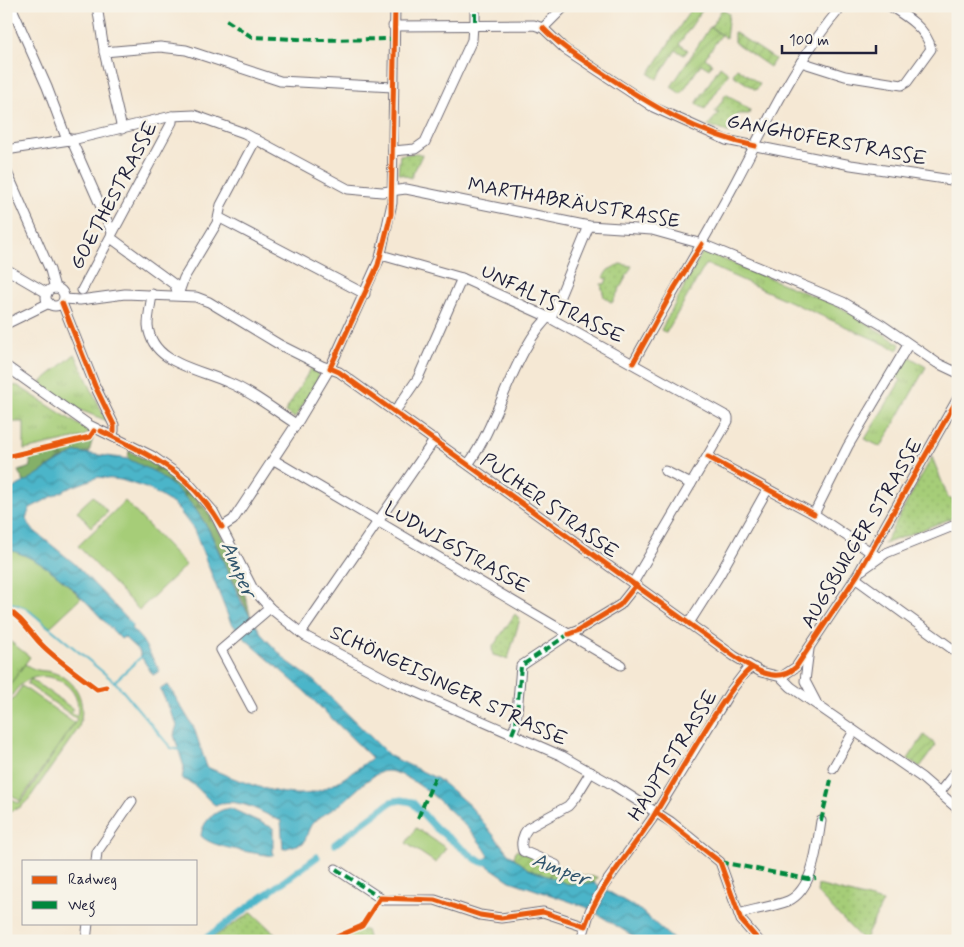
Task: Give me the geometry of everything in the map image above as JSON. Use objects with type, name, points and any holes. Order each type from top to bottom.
[{"type":"street","points":[[11,6],[112,235],[175,284],[178,295]]},
{"type":"street","points":[[97,6],[104,52],[122,129]]},
{"type":"street","points":[[222,527],[233,520],[274,460],[330,368],[365,294],[381,254],[391,214],[395,6]]},
{"type":"street","points":[[393,151],[415,149],[425,142],[472,40],[475,6]]},
{"type":"street","points":[[394,26],[474,23],[534,25],[543,28],[565,6]]},
{"type":"street","points":[[633,363],[675,287],[702,244],[801,62],[842,6]]},
{"type":"street","points":[[801,62],[845,76],[902,86],[908,82],[931,48],[930,40],[916,24],[890,6]]},
{"type":"street","name":"GANGHOFERSTRASSE","points":[[543,28],[565,50],[653,107],[712,135],[755,146],[851,165],[958,180]]},
{"type":"street","points":[[104,52],[160,47],[186,50],[280,81],[393,87]]},
{"type":"street","name":"MARTHABRÄUSTRASSE","points":[[6,150],[69,140],[172,116],[186,114],[203,117],[256,139],[348,189],[392,192],[406,189],[589,226],[644,229],[702,244],[842,302],[882,325],[908,345],[958,373]]},
{"type":"street","name":"GOETHESTRASSE","points":[[82,290],[172,122],[172,116]]},
{"type":"street","points":[[178,295],[184,278],[220,218],[221,205],[256,139]]},
{"type":"street","points":[[6,170],[47,263],[51,291],[49,303],[6,324]]},
{"type":"street","points":[[220,218],[365,294]]},
{"type":"street","points":[[469,463],[484,441],[529,344],[548,317],[553,313],[589,226]]},
{"type":"street","name":"UNFALTSTRASSE","points":[[381,254],[462,278],[548,317],[728,417],[728,421],[708,457]]},
{"type":"street","points":[[8,271],[51,291],[62,291],[63,301],[95,386],[114,425],[114,431]]},
{"type":"street","points":[[396,410],[418,378],[462,278]]},
{"type":"street","points":[[152,294],[148,322],[150,334],[158,349],[166,358],[229,382],[296,424]]},
{"type":"street","name":"PUCHER STRASSE","points":[[49,303],[56,305],[63,301],[152,294],[178,295],[206,300],[272,341],[340,372],[396,410],[752,668]]},
{"type":"street","points":[[814,514],[848,446],[908,345]]},
{"type":"street","name":"SCHÖNGEISINGER STRASSE","points":[[6,366],[89,425],[152,456]]},
{"type":"street","name":"AUGSBURGER STRASSE","points":[[781,677],[796,667],[857,576],[874,555],[958,398]]},
{"type":"street","name":"SCHÖNGEISINGER STRASSE","points":[[69,410],[114,431],[173,470],[198,491],[222,527],[246,577],[270,608],[301,633],[383,678],[512,734],[591,772],[656,812],[720,862],[744,926],[759,941]]},
{"type":"street","points":[[301,633],[435,439]]},
{"type":"street","points":[[512,734],[516,724],[521,666],[569,634],[620,605],[708,457],[814,514],[874,555],[958,524]]},
{"type":"street","name":"LUDWIGSTRASSE","points":[[274,460],[621,665]]},
{"type":"street","points":[[665,471],[691,484]]},
{"type":"street","points":[[689,623],[721,573],[767,490]]},
{"type":"street","points":[[857,576],[958,653]]},
{"type":"street","points":[[252,708],[221,650],[270,608]]},
{"type":"street","name":"AUGSBURGER STRASSE","points":[[809,647],[805,681],[808,692],[821,708]]},
{"type":"street","points":[[752,668],[781,677],[786,683],[940,792],[958,808]]},
{"type":"street","name":"HAUPTSTRASSE","points":[[581,941],[590,910],[603,887],[656,812],[730,692],[746,671],[752,668]]},
{"type":"street","points":[[833,768],[854,731]]},
{"type":"street","points":[[940,792],[958,769]]},
{"type":"street","points":[[556,865],[523,851],[521,846],[524,832],[568,806],[591,772]]},
{"type":"street","points":[[96,860],[97,852],[132,801]]},
{"type":"street","points":[[739,914],[782,903],[794,896],[808,880],[814,863],[821,820]]},
{"type":"street","points":[[336,869],[383,900],[435,900],[480,915],[501,918],[543,912],[585,926]]},
{"type":"street","points":[[86,941],[88,924]]},
{"type":"street","points":[[543,941],[548,941]]},
{"type":"green space","points":[[693,6],[705,6],[679,44],[688,50],[684,55],[676,50],[657,79],[649,74]]},
{"type":"green space","points":[[722,9],[729,14],[726,38],[711,27]]},
{"type":"green space","points":[[710,27],[721,35],[705,58],[712,64],[709,69],[701,64],[681,94],[671,87]]},
{"type":"green space","points":[[734,32],[775,59],[770,67],[734,42]]},
{"type":"green space","points":[[720,66],[729,73],[705,109],[696,104]]},
{"type":"green space","points":[[737,68],[760,84],[756,90],[733,75]]},
{"type":"green space","points":[[726,94],[750,110],[749,114],[737,114],[733,134],[708,125],[719,113],[715,112]]},
{"type":"green space","points":[[417,153],[422,155],[411,178],[398,173],[400,155]]},
{"type":"green space","points":[[703,251],[840,307],[900,344],[898,350],[706,264],[666,333],[661,330]]},
{"type":"green space","points":[[620,264],[632,266],[612,303],[604,297],[601,284],[605,284],[607,279],[603,277],[608,270]]},
{"type":"green space","points":[[75,354],[102,412],[110,422],[75,408],[40,383]]},
{"type":"green space","points":[[910,357],[926,367],[881,447],[865,439],[901,380],[896,377],[907,358]]},
{"type":"green space","points":[[311,368],[318,373],[319,378],[295,418],[285,412]]},
{"type":"green space","points":[[6,385],[18,386],[90,432],[82,437],[24,450],[24,422],[6,422]]},
{"type":"green space","points":[[93,438],[89,452],[63,458],[25,484],[18,471],[31,467],[29,455]]},
{"type":"green space","points":[[129,451],[171,475],[186,487],[203,506],[213,520],[230,552],[251,618],[208,528],[194,507],[128,459]]},
{"type":"green space","points":[[932,457],[948,497],[958,501],[958,516],[884,544]]},
{"type":"green space","points":[[93,496],[108,512],[91,527],[77,511]]},
{"type":"green space","points":[[125,501],[186,565],[139,610],[78,546]]},
{"type":"green space","points":[[6,549],[18,552],[38,562],[81,598],[49,628],[26,608],[6,601]]},
{"type":"green space","points":[[515,614],[520,619],[508,659],[493,655],[492,648]]},
{"type":"green space","points":[[6,638],[30,657],[6,690]]},
{"type":"green space","points":[[25,664],[34,669],[57,674],[71,683],[80,697],[81,721],[78,729],[29,799],[21,807],[6,813],[6,795],[18,803],[22,801],[77,719],[27,684],[31,679],[15,691],[6,704],[6,690]],"holes":[[[46,677],[64,683],[76,697],[78,706],[77,716],[71,712],[73,709],[31,679]]]},
{"type":"green space","points":[[22,686],[74,723],[20,801],[6,791],[6,709]]},
{"type":"green space","points":[[924,735],[936,745],[920,767],[908,759]]},
{"type":"green space","points":[[416,828],[446,848],[436,863],[406,843]]},
{"type":"green space","points":[[516,850],[554,865],[549,878],[528,869],[514,858]]},
{"type":"green space","points":[[554,865],[585,876],[597,877],[594,883],[568,884],[549,878]]},
{"type":"green space","points":[[818,885],[883,902],[864,941],[817,893]]},
{"type":"green space","points":[[252,912],[282,941],[208,941],[209,940]]},
{"type":"green space","points":[[358,930],[366,930],[369,941],[333,941]]},
{"type":"water","points":[[77,452],[128,459],[155,472],[178,490],[194,507],[208,528],[242,603],[263,636],[287,661],[312,679],[390,756],[438,779],[470,806],[508,853],[528,869],[568,884],[594,883],[640,910],[675,941],[641,941],[586,907],[510,881],[482,862],[489,856],[471,832],[441,802],[424,788],[393,772],[381,772],[371,778],[342,803],[314,822],[304,843],[283,849],[281,821],[249,806],[232,802],[215,805],[196,787],[182,779],[184,767],[174,735],[177,725],[160,689],[168,685],[194,728],[207,767],[245,783],[290,794],[315,792],[338,782],[372,758],[303,690],[243,637],[230,621],[194,530],[175,505],[149,489],[121,480],[98,477],[69,488],[30,508],[26,518],[32,529],[75,564],[133,625],[131,628],[142,640],[160,671],[153,675],[140,652],[124,637],[121,639],[70,586],[40,564],[24,555],[6,549],[6,491]]},
{"type":"water","points":[[230,808],[273,828],[273,856],[224,847],[214,844],[201,836],[204,826],[211,817],[220,811]]},
{"type":"waterway","name":"Amper","points":[[6,601],[26,608],[116,683],[171,748],[180,750]]},
{"type":"waterway","points":[[114,682],[141,657]]},
{"type":"waterway","name":"Amper","points":[[335,844],[391,802],[401,800],[412,802],[437,829],[476,859],[482,862],[491,861]]},
{"type":"waterway","name":"Amper","points":[[202,941],[317,857]]},
{"type":"marked path","points":[[475,6],[475,21]]},
{"type":"marked path","points":[[226,20],[252,37],[320,40],[390,39]]},
{"type":"marked path","points":[[512,734],[516,724],[521,666],[569,634]]},
{"type":"marked path","points":[[418,818],[436,775]]},
{"type":"marked path","points":[[821,821],[831,780]]},
{"type":"marked path","points":[[720,862],[808,879],[816,878]]},
{"type":"marked path","points":[[336,869],[380,898],[378,902]]},
{"type":"cycle path","points":[[395,6],[391,214],[378,265],[330,368],[339,372],[734,656],[756,670],[772,675],[780,675],[796,667],[858,574],[958,398]]},
{"type":"cycle path","points":[[543,28],[578,57],[656,106],[693,126],[734,141],[755,146]]},
{"type":"cycle path","points":[[633,363],[675,287],[702,244]]},
{"type":"cycle path","points":[[62,303],[95,386],[114,425],[114,431]]},
{"type":"cycle path","points":[[6,457],[90,437],[94,431]]},
{"type":"cycle path","points":[[101,431],[170,468],[197,493],[210,508],[222,527]]},
{"type":"cycle path","points":[[708,457],[814,514]]},
{"type":"cycle path","points":[[569,634],[620,605],[636,585]]},
{"type":"cycle path","points":[[6,609],[17,616],[42,645],[62,662],[97,689],[106,687]]},
{"type":"cycle path","points":[[327,941],[362,926],[380,898],[435,900],[480,915],[501,918],[543,912],[585,926],[599,896],[653,817],[716,713],[742,676],[752,668]]},
{"type":"cycle path","points":[[656,812],[720,862],[741,920],[759,941]]}]
